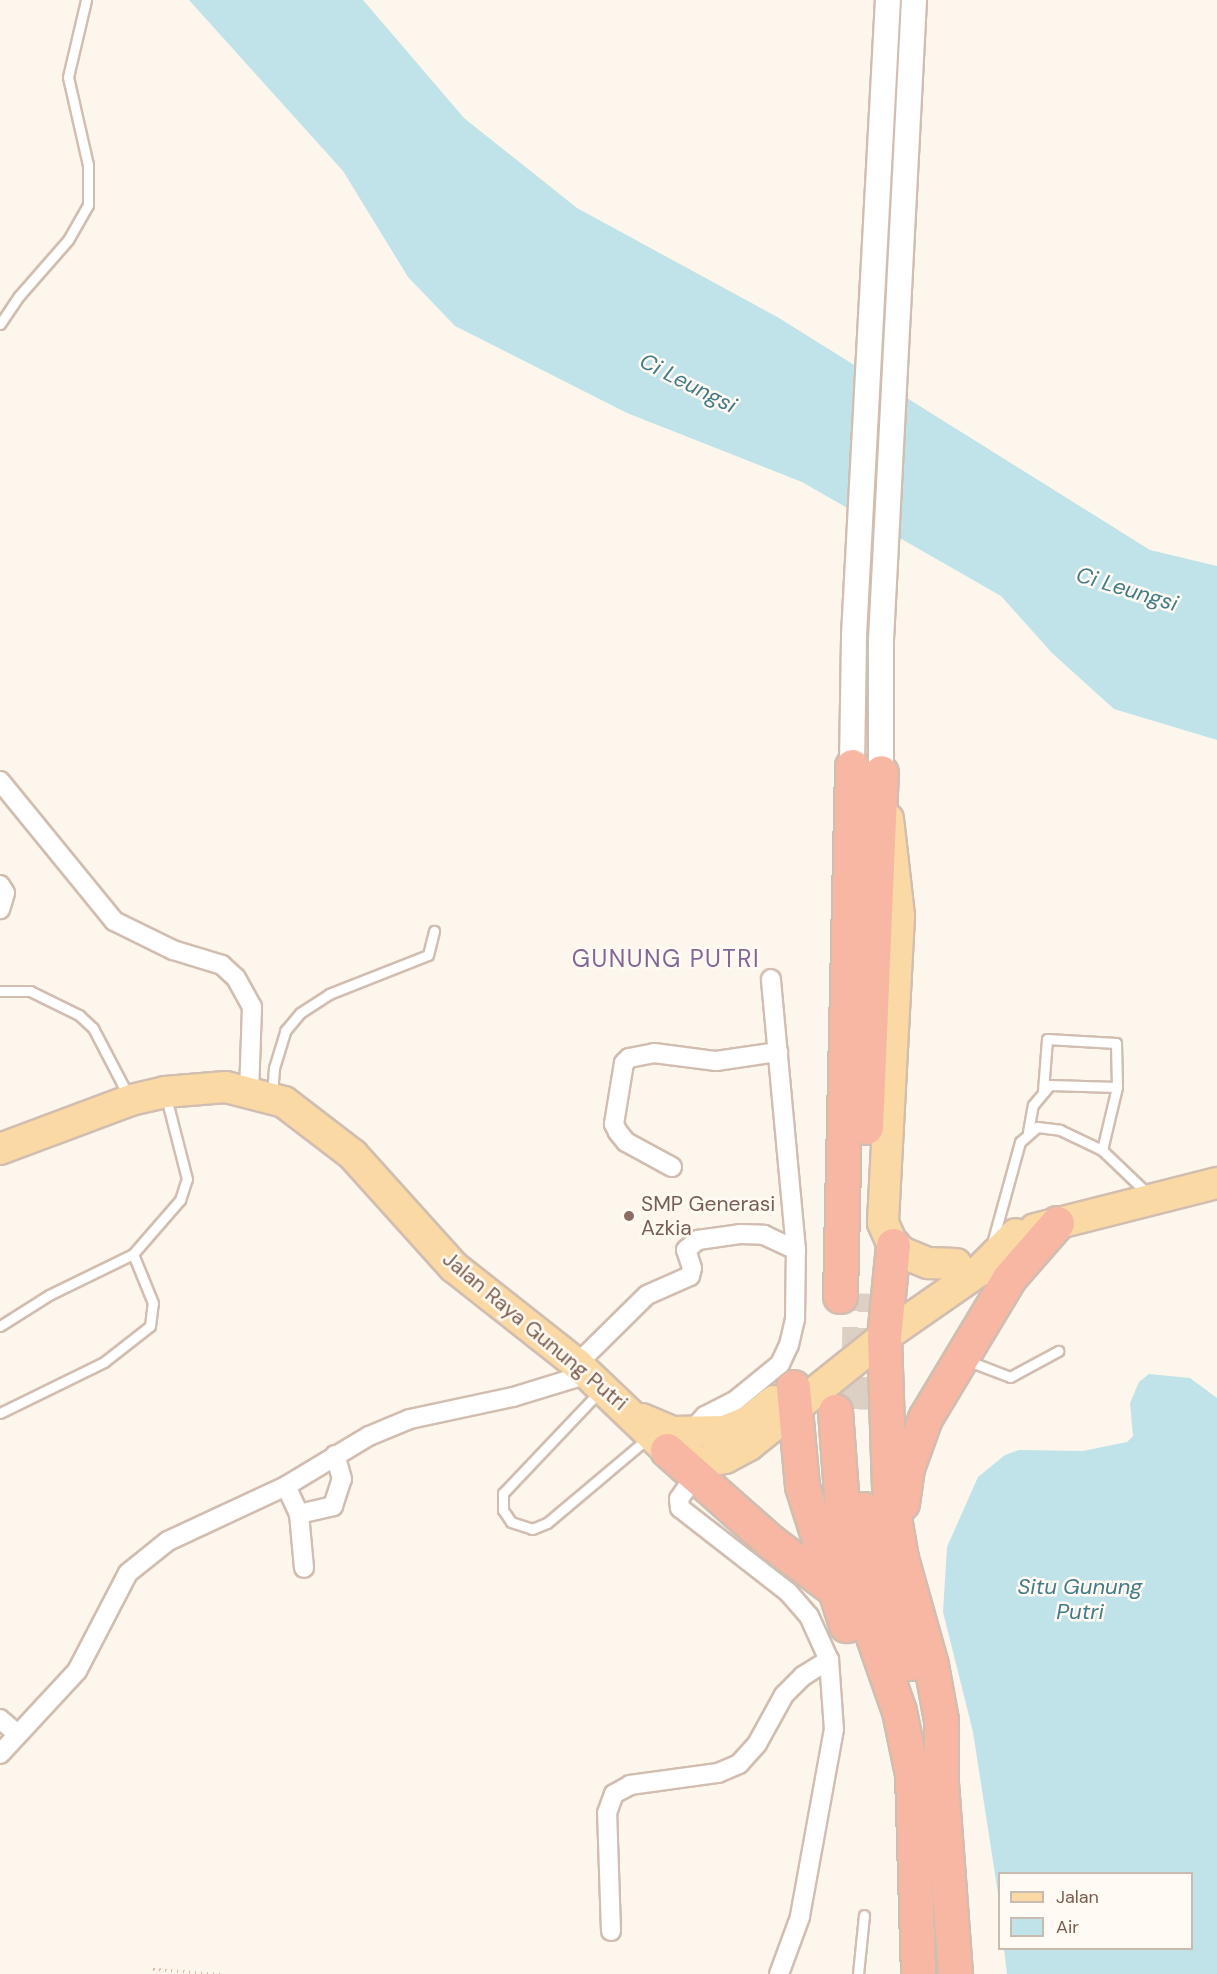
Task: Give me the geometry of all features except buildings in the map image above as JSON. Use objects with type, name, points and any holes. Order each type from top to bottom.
[{"type":"highway","points":[[849,1294],[867,769]]},
{"type":"highway","points":[[901,1558],[901,1506],[907,1468],[925,1418],[1009,1278],[1057,1223]]},
{"type":"highway","points":[[893,1245],[885,1325],[889,1488],[901,1558],[931,1665],[939,1709],[941,1783],[955,1974]]},
{"type":"highway","points":[[793,1398],[802,1486],[834,1589],[913,1823]]},
{"type":"highway","points":[[918,1974],[912,1774],[899,1711],[858,1594],[844,1535],[846,1410],[860,1480],[868,1539],[918,1686],[941,1783]]},
{"type":"highway","points":[[661,1434],[695,1476],[771,1542],[834,1589]]},
{"type":"main road","points":[[867,769],[899,916],[883,1223],[893,1245],[928,1263],[956,1264]]},
{"type":"main road","name":"Jalan Raya Gunung Putri","points":[[0,1149],[131,1100],[165,1092],[226,1087],[261,1095],[316,1124],[353,1155],[454,1267],[661,1434]]},
{"type":"main road","points":[[661,1434],[688,1460],[725,1458],[749,1445],[793,1398],[885,1325],[956,1264],[1004,1237],[1217,1183]]},
{"type":"main road","points":[[885,1325],[979,1271],[1004,1237]]},
{"type":"street","points":[[867,769],[854,635],[888,0]]},
{"type":"street","points":[[867,769],[880,640],[914,0]]},
{"type":"street","points":[[0,782],[114,921],[173,950],[222,965],[236,978],[252,1007],[261,1095]]},
{"type":"street","points":[[0,885],[5,893],[0,909]]},
{"type":"street","points":[[661,1434],[736,1400],[780,1364],[789,1345],[795,1318],[796,1250],[771,979]]},
{"type":"street","points":[[672,1167],[626,1142],[614,1124],[624,1063],[629,1058],[654,1053],[716,1061],[778,1052]]},
{"type":"street","points":[[0,1754],[16,1733],[77,1671],[128,1573],[139,1562],[183,1532],[286,1486],[335,1455],[410,1419],[513,1397],[590,1375],[647,1295],[690,1276],[692,1268],[686,1250],[698,1240],[740,1234],[764,1235],[796,1250]]},
{"type":"street","points":[[299,1514],[333,1506],[342,1479],[335,1455]]},
{"type":"street","points":[[695,1476],[679,1499],[680,1508],[788,1592],[809,1616],[829,1660],[834,1729],[800,1917],[779,1974]]},
{"type":"street","points":[[286,1486],[299,1514],[304,1568]]},
{"type":"street","points":[[612,1931],[607,1813],[614,1794],[630,1785],[718,1773],[739,1764],[757,1743],[784,1695],[803,1676],[829,1660]]},
{"type":"street","points":[[0,1719],[16,1733]]},
{"type":"lane","points":[[0,324],[18,296],[68,240],[88,205],[88,165],[68,77],[86,0]]},
{"type":"lane","points":[[261,1095],[274,1068],[285,1031],[300,1013],[329,994],[428,955],[434,931]]},
{"type":"lane","points":[[0,991],[30,991],[79,1015],[93,1028],[131,1100]]},
{"type":"lane","points":[[1042,1091],[1045,1042],[1050,1037],[1116,1043],[1117,1087],[1102,1150]]},
{"type":"lane","points":[[1004,1237],[1016,1154],[1028,1132],[1033,1105],[1042,1091],[1056,1083],[1117,1087]]},
{"type":"lane","points":[[0,1326],[49,1295],[133,1254],[186,1190],[181,1157],[165,1092]]},
{"type":"lane","points":[[1028,1132],[1037,1127],[1060,1130],[1102,1150],[1154,1200]]},
{"type":"lane","points":[[0,1413],[104,1362],[150,1326],[153,1303],[133,1254]]},
{"type":"lane","points":[[960,1358],[1010,1377],[1058,1351]]},
{"type":"lane","points":[[590,1375],[503,1493],[503,1510],[511,1522],[532,1529],[547,1523],[661,1434]]},
{"type":"lane","points":[[858,1974],[864,1915]]},
{"type":"path","points":[[153,1969],[221,1974]]},
{"type":"water","name":"Ci Leungsi","points":[[189,0],[363,0],[464,118],[577,208],[779,318],[1150,550],[1217,566],[1217,740],[1114,709],[1052,653],[1001,596],[802,482],[627,413],[455,326],[408,277],[343,171]]},
{"type":"water","name":"Situ Gunung Putri","points":[[1149,1374],[1190,1378],[1217,1398],[1217,1974],[1007,1974],[1004,1950],[1193,1950],[1193,1872],[998,1872],[998,1894],[973,1732],[943,1612],[947,1547],[978,1477],[1005,1455],[1019,1450],[1083,1451],[1127,1442],[1133,1436],[1130,1403],[1139,1382]]},
{"type":"tunnel","points":[[858,1409],[859,1293]]},
{"type":"place","name":"SMP Generasi Azkia","points":[[629,1216]]},
{"type":"district","name":"GUNUNG PUTRI","points":[[666,959]]}]
